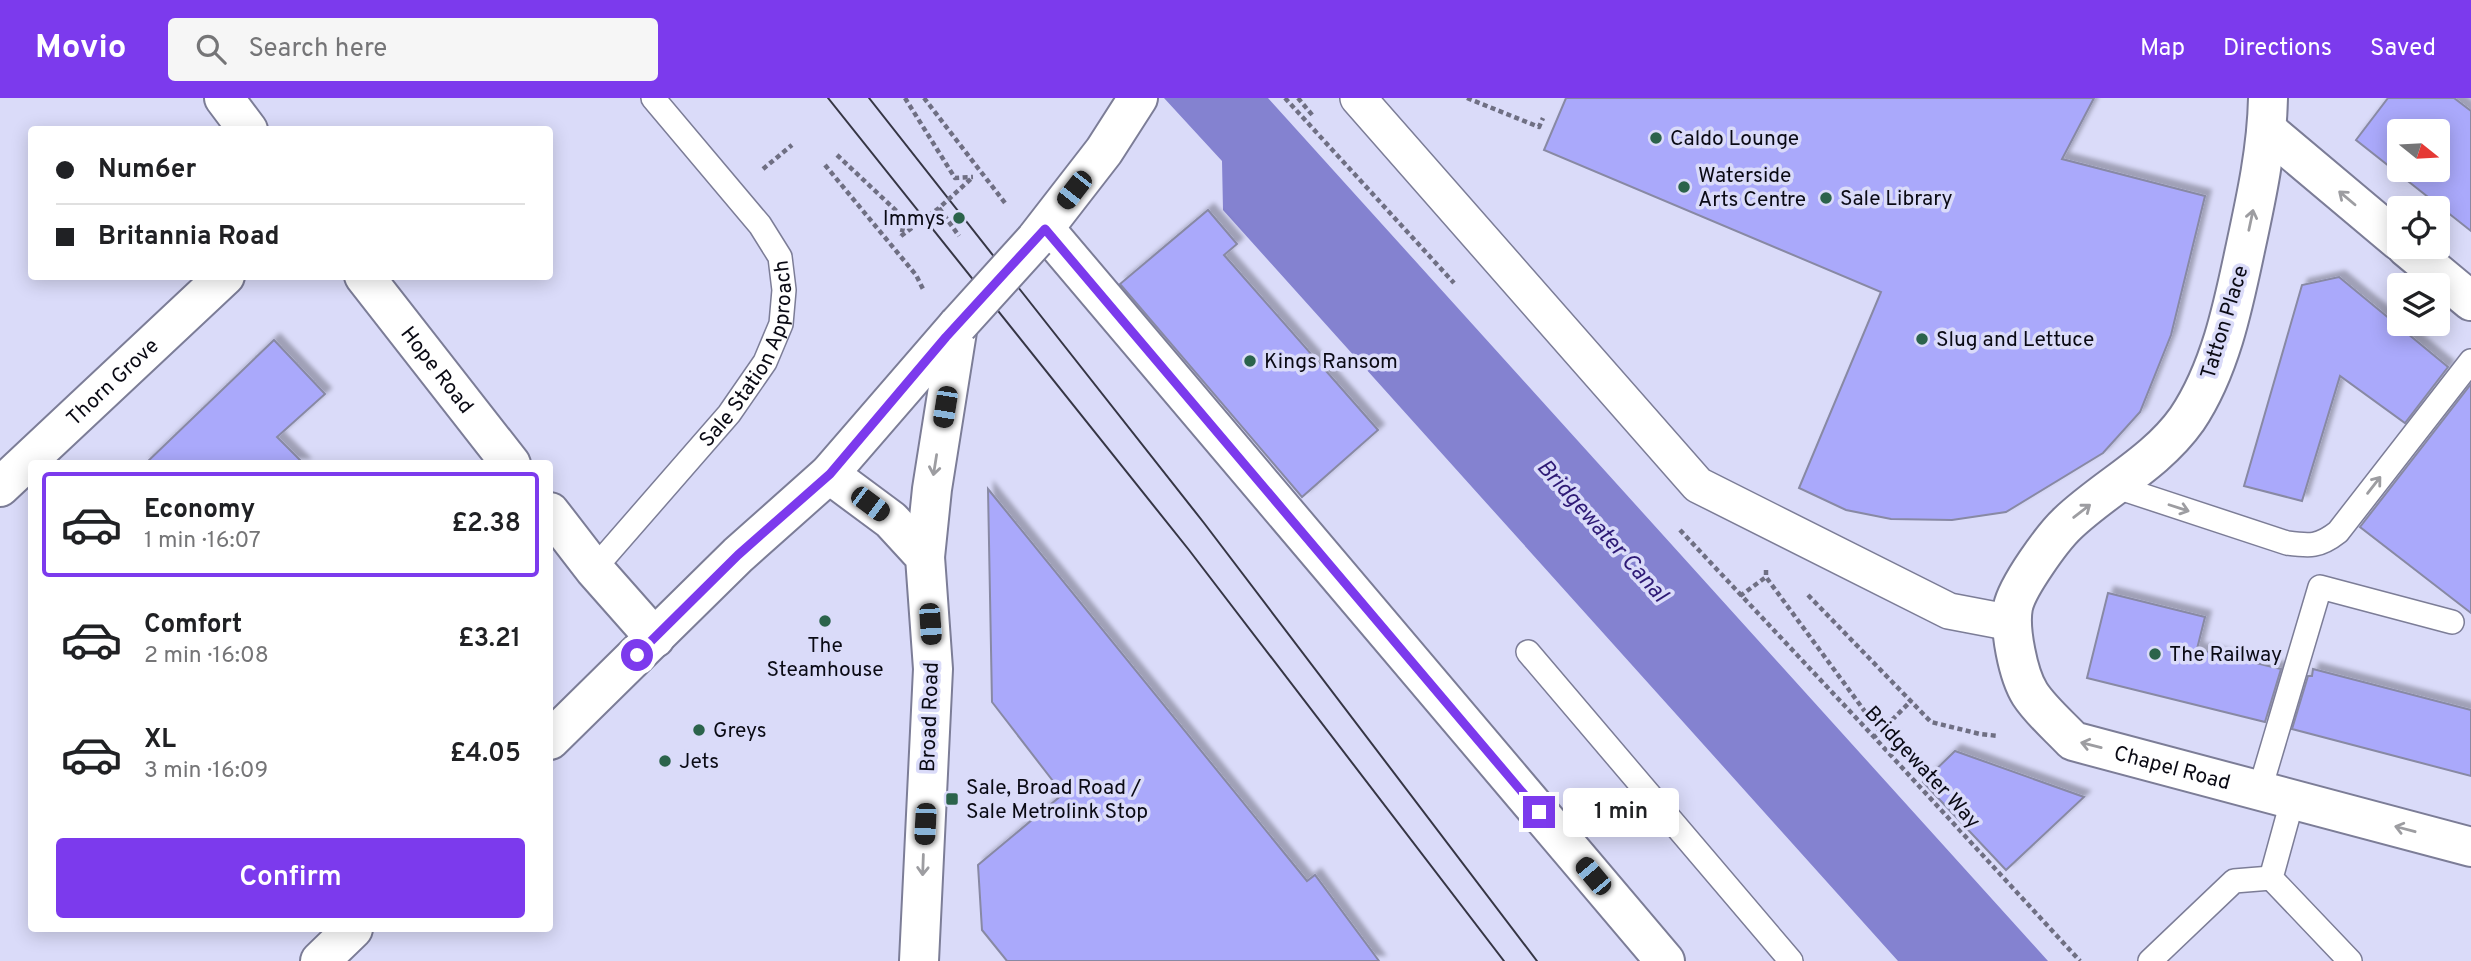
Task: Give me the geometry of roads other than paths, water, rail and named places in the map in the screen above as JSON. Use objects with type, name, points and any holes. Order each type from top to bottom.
[{"type":"street","points":[[224,98],[245,126]]},
{"type":"street","points":[[553,737],[738,555],[830,474],[1040,234],[1104,151],[1138,98]]},
{"type":"street","points":[[1357,98],[1698,485],[1949,611],[2012,623]]},
{"type":"street","points":[[2267,114],[2387,229]]},
{"type":"street","name":"Tatton Place","points":[[2037,562],[2066,524],[2146,463],[2186,420],[2210,375],[2232,307],[2256,199],[2267,114]]},
{"type":"street","points":[[1040,234],[1665,961]]},
{"type":"street","points":[[2420,259],[2471,301]]},
{"type":"street","name":"Thorn Grove","points":[[29,460],[221,280]]},
{"type":"street","name":"Hope Road","points":[[367,280],[508,460]]},
{"type":"street","name":"Broad Road","points":[[919,961],[933,669],[925,556],[932,489],[958,325]]},
{"type":"street","name":"Thorn Grove","points":[[0,487],[28,461]]},
{"type":"street","points":[[830,474],[891,520],[925,556]]},
{"type":"street","points":[[553,516],[594,569],[655,638]]},
{"type":"street","name":"Chapel Road","points":[[2037,562],[2013,606],[2012,634],[2029,694],[2073,741],[2471,847]]},
{"type":"street","points":[[320,961],[350,932]]},
{"type":"lane","name":"Sale Station Approach","points":[[594,569],[729,414],[765,362],[781,324],[784,290],[780,257],[760,225],[653,98]]},
{"type":"lane","points":[[2114,486],[2287,542],[2311,546],[2338,532],[2471,361]]},
{"type":"lane","points":[[2350,961],[2272,878],[2276,794],[2320,587],[2452,622]]},
{"type":"lane","points":[[1528,652],[1791,961]]},
{"type":"lane","points":[[2150,961],[2234,881],[2272,878]]},
{"type":"water","name":"Bridgewater Canal","points":[[1164,98],[1268,98],[2048,961],[1898,961],[1223,210],[1222,161]]},
{"type":"tram line","points":[[828,98],[1189,550],[1504,961]]},
{"type":"tram line","points":[[869,98],[1204,523],[1537,961]]},
{"type":"place","name":"Caldo Lounge","points":[[1656,138]]},
{"type":"place","name":"Waterside Arts Centre","points":[[1684,187]]},
{"type":"place","name":"Sale Library","points":[[1826,198]]},
{"type":"place","name":"Immys","points":[[959,218]]},
{"type":"place","name":"Slug and Lettuce","points":[[1922,339]]},
{"type":"place","name":"Kings Ransom","points":[[1250,361]]},
{"type":"place","name":"The Steamhouse","points":[[825,621]]},
{"type":"place","name":"The Railway","points":[[2155,654]]},
{"type":"place","name":"Greys","points":[[699,730]]},
{"type":"place","name":"Jets","points":[[665,761]]},
{"type":"place","name":"Sale, Broad Road / Sale Metrolink Stop","points":[[952,799]]}]
